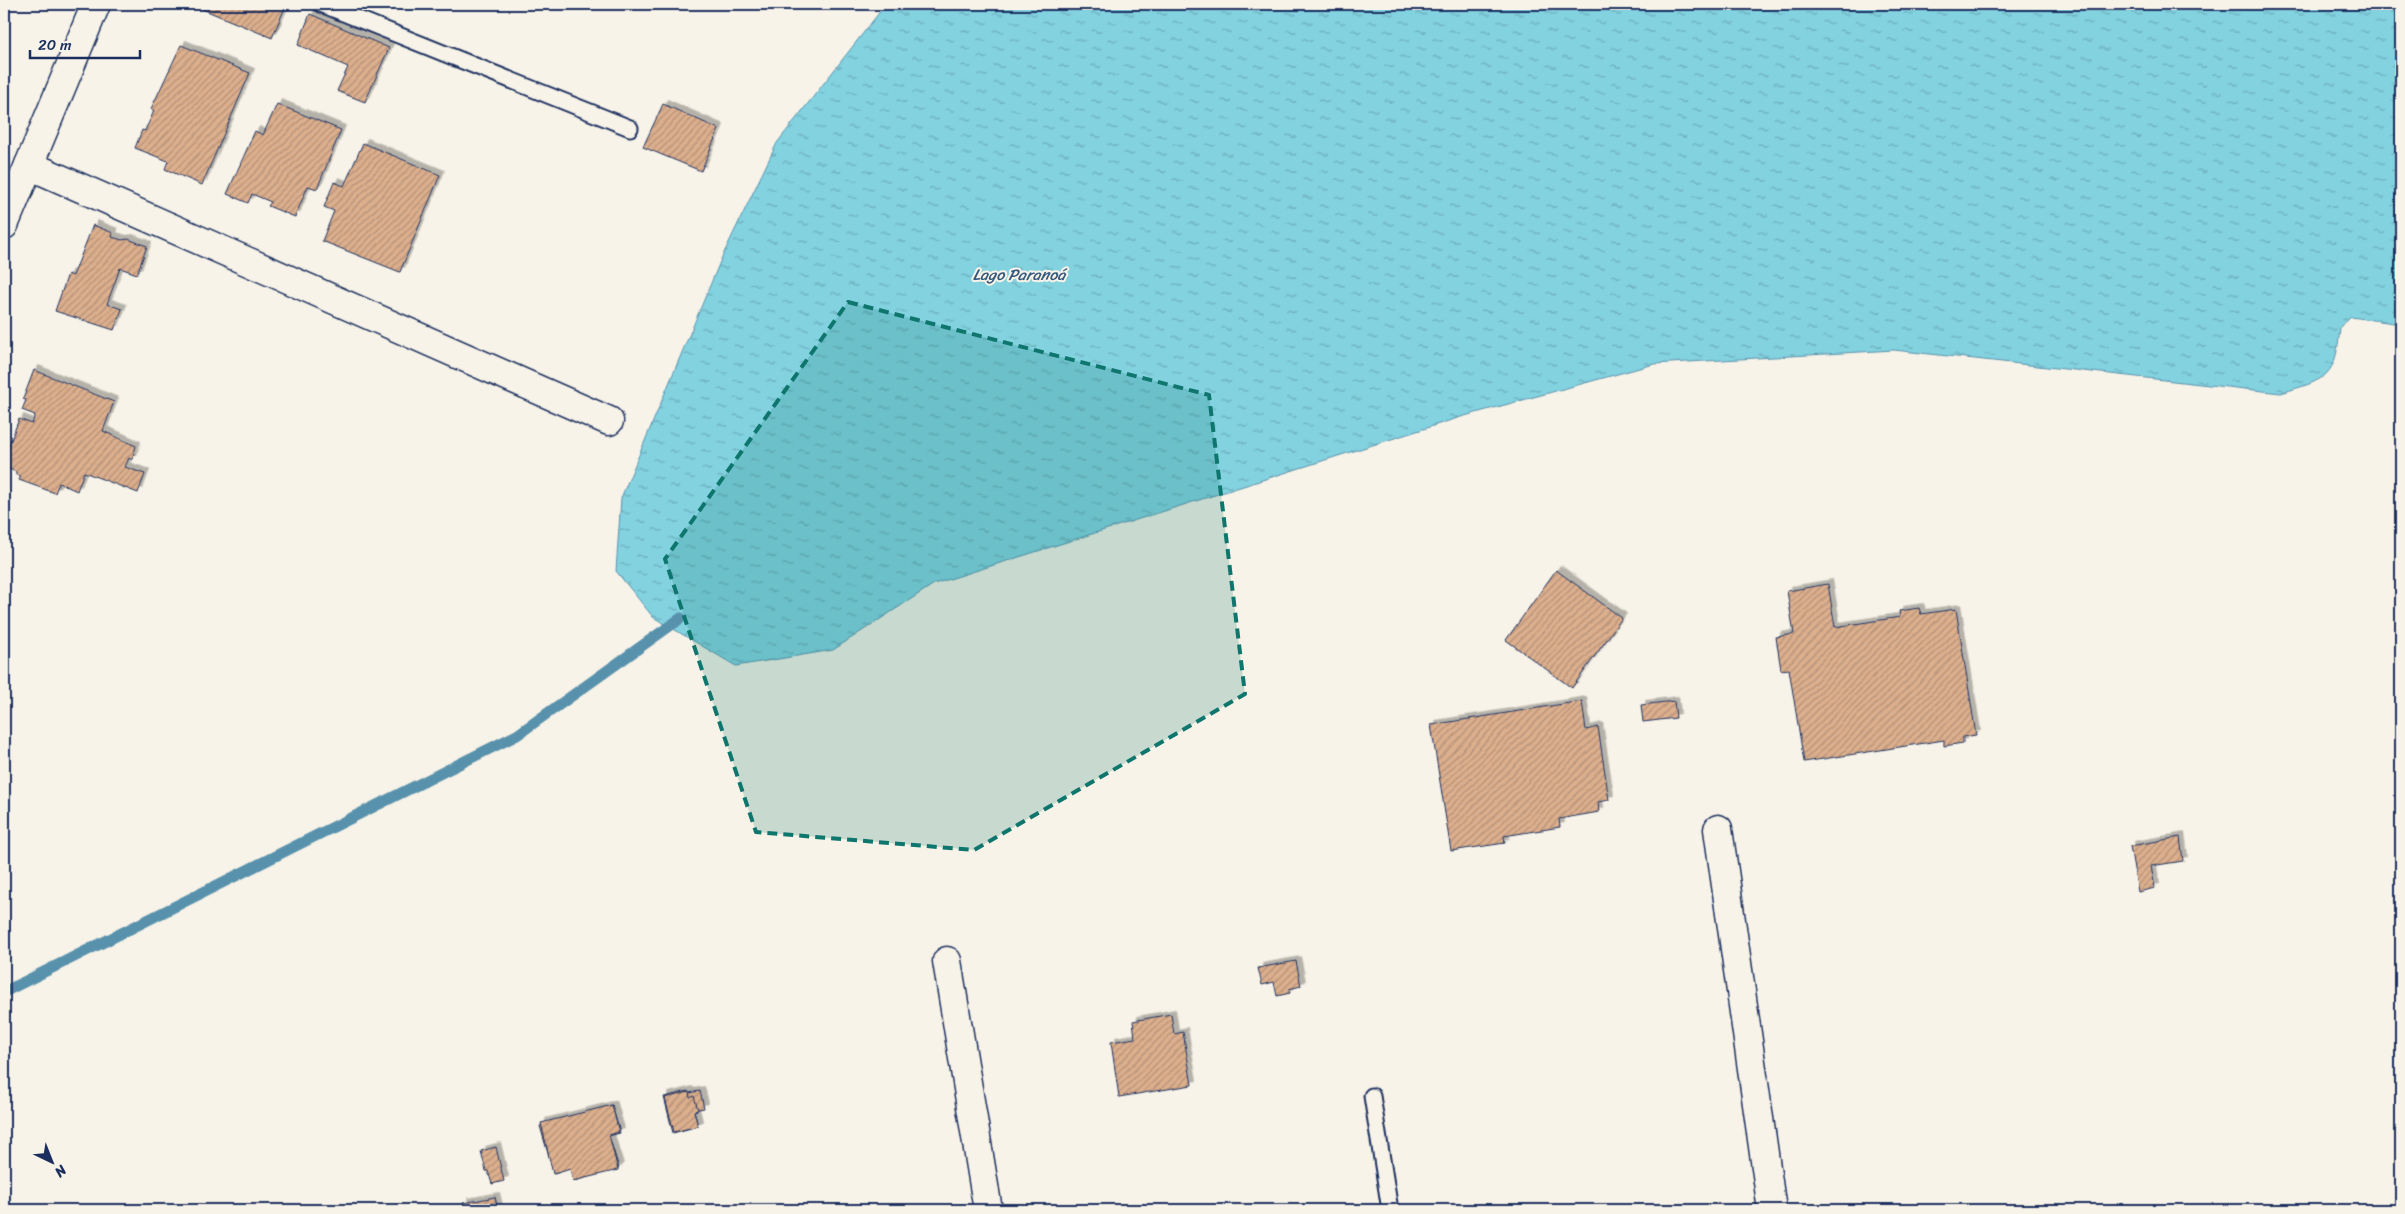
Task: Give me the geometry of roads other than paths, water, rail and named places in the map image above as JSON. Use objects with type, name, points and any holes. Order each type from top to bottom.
[{"type":"street","points":[[4,225],[96,4]]},
{"type":"street","points":[[29,164],[609,421]]},
{"type":"street","points":[[1718,829],[1772,1210]]},
{"type":"street","points":[[947,961],[988,1210]]},
{"type":"lane","points":[[322,4],[630,128]]},
{"type":"lane","points":[[1372,1096],[1390,1210]]},
{"type":"water","name":"Lago Paranoá","points":[[886,4],[2401,4],[2401,324],[2351,317],[2340,327],[2336,357],[2332,367],[2326,374],[2309,384],[2281,393],[1894,350],[1654,364],[1461,417],[934,584],[833,650],[736,666],[653,617],[616,571],[621,498],[722,257],[777,143]]},
{"type":"waterway","points":[[4,992],[517,735],[681,618]]}]
